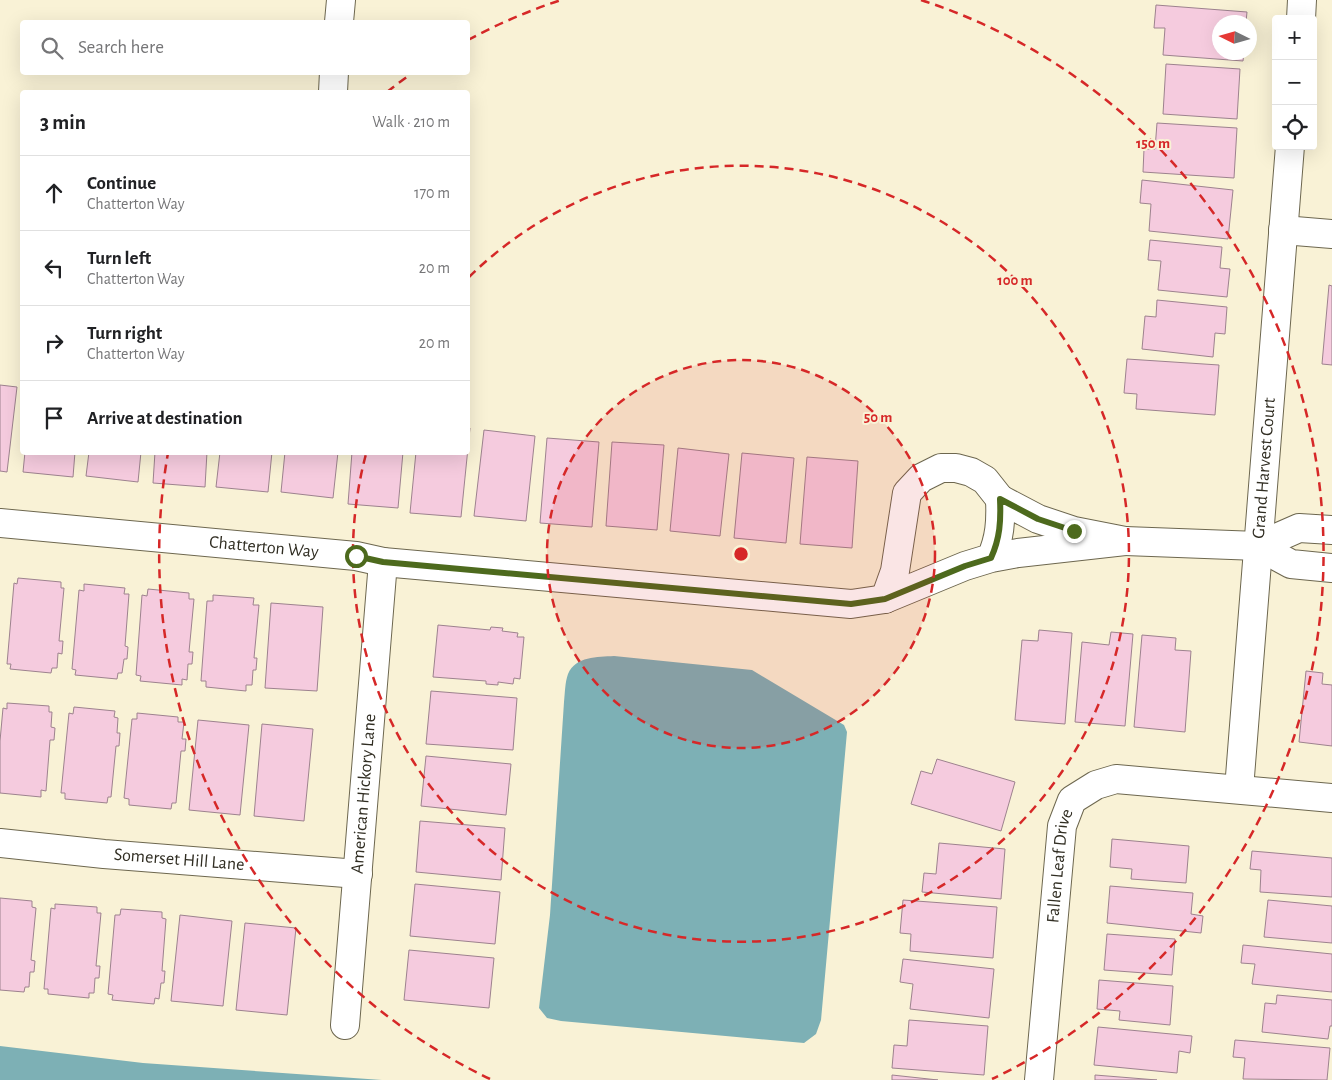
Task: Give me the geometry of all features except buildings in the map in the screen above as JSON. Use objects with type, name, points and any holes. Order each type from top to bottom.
[{"type":"street","points":[[339,20],[341,0]]},
{"type":"street","points":[[1300,15],[1302,0]]},
{"type":"street","points":[[333,90],[334,75]]},
{"type":"street","name":"Grand Harvest Court","points":[[1239,789],[1290,150]]},
{"type":"street","points":[[1283,230],[1332,234]]},
{"type":"street","points":[[885,599],[895,571],[907,493],[921,478],[941,468],[956,468],[971,472],[985,480],[1000,499],[1038,519],[1074,531],[1125,541],[1258,546],[1299,528],[1332,530]]},
{"type":"street","points":[[991,558],[997,546],[1000,530],[1000,499]]},
{"type":"street","name":"Chatterton Way","points":[[0,523],[346,555],[383,562],[851,604],[885,599],[965,566],[991,558],[1018,553],[1125,541]]},
{"type":"street","points":[[1258,546],[1291,564],[1332,568]]},
{"type":"street","name":"American Hickory Lane","points":[[345,1024],[383,562]]},
{"type":"street","name":"Fallen Leaf Drive","points":[[1039,1080],[1062,826],[1072,800],[1096,785],[1116,779],[1332,798]]},
{"type":"street","name":"Somerset Hill Lane","points":[[0,843],[104,854],[358,874]]},
{"type":"water","points":[[614,656],[752,670],[844,725],[847,732],[821,1020],[816,1034],[804,1043],[561,1021],[547,1018],[539,1008],[550,915],[566,680],[572,668],[582,661],[594,657]]},
{"type":"water","points":[[0,1046],[143,1063],[382,1080],[0,1080]]},
{"type":"route","points":[[356,556],[383,562],[851,604],[885,599],[965,566],[991,558],[997,546],[1000,530],[1000,499],[1038,519],[1074,531]]}]
